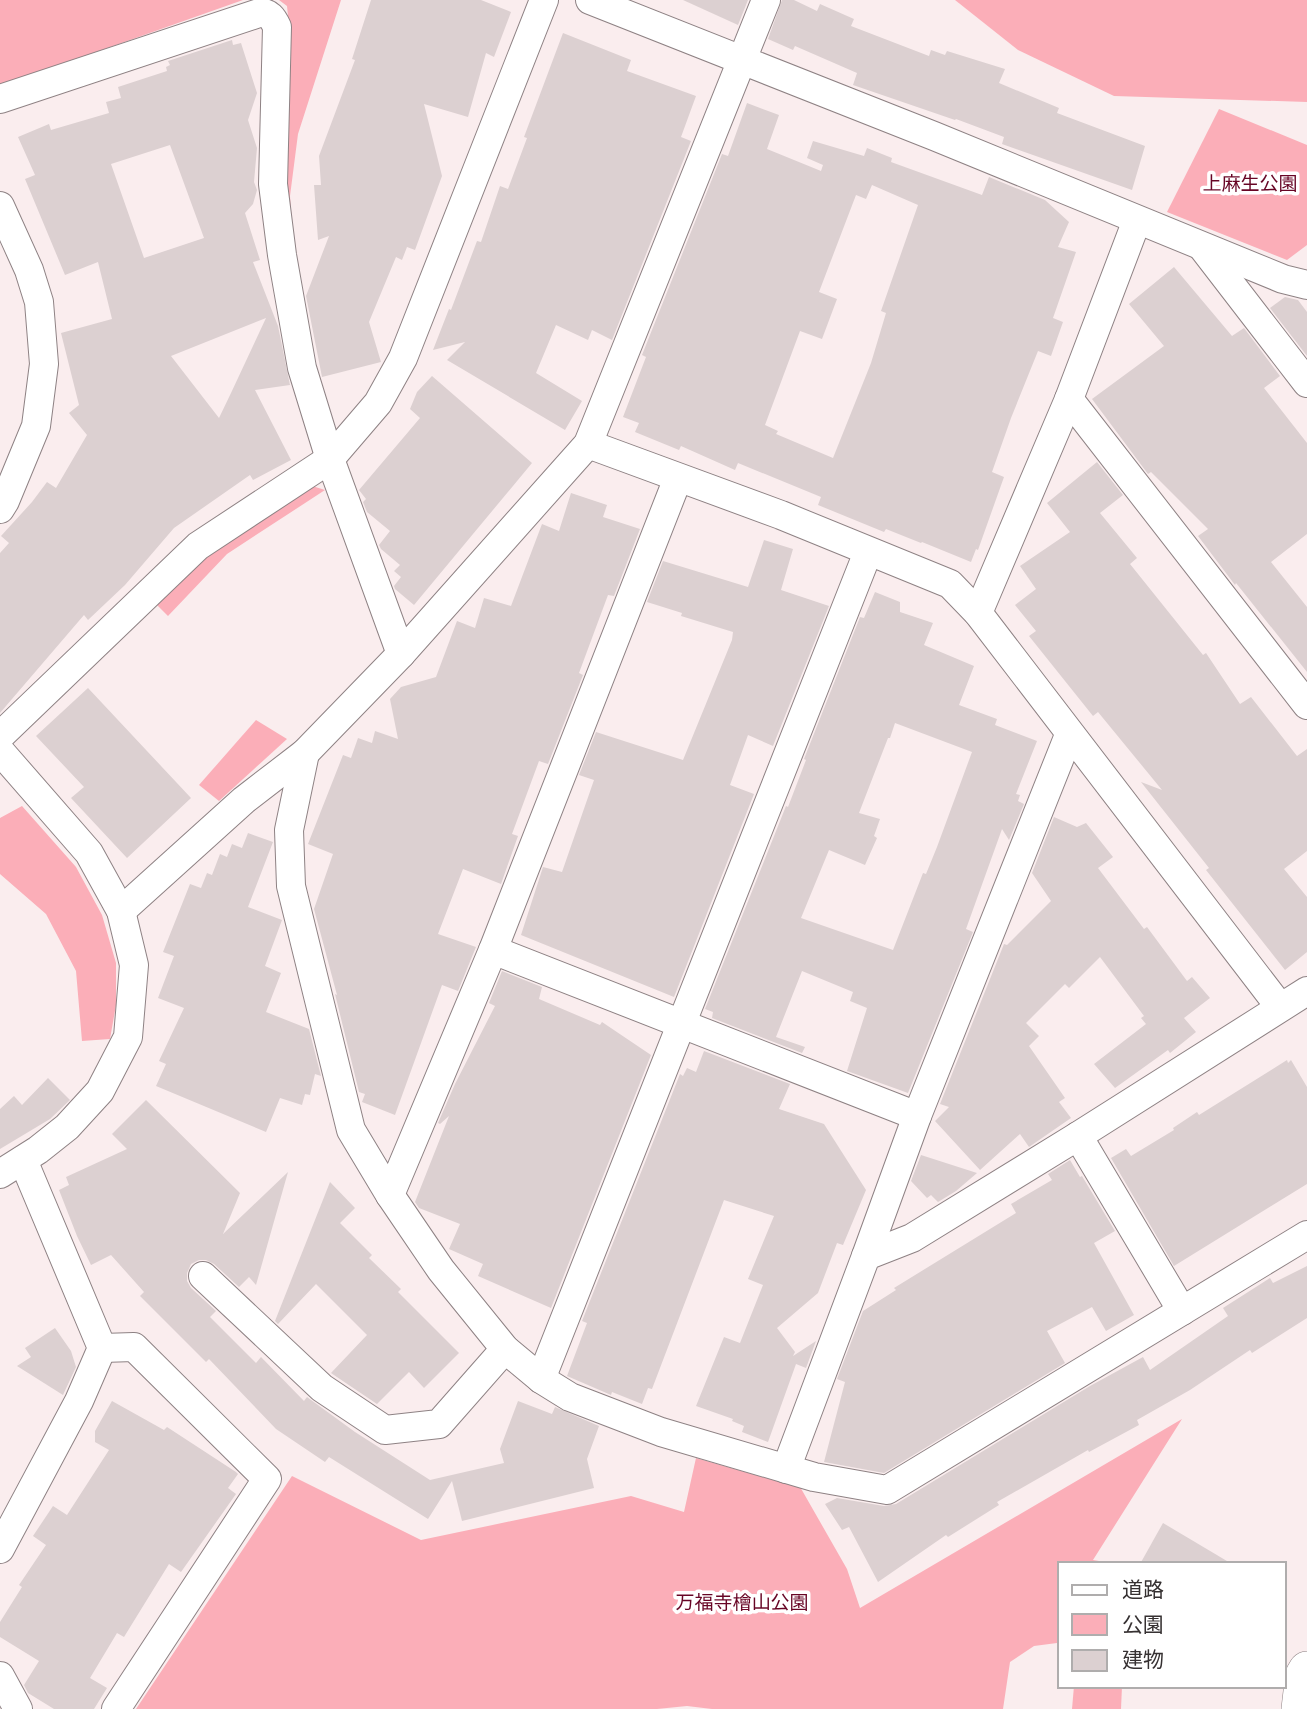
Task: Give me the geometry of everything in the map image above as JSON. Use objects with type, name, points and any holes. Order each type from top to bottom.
[{"type":"street","points":[[0,736],[198,546],[330,459],[378,403],[403,358],[544,0]]},
{"type":"street","points":[[590,0],[1295,282],[1307,261]]},
{"type":"street","points":[[121,911],[244,800],[305,753],[401,654],[588,444],[766,0]]},
{"type":"street","points":[[0,99],[259,13],[268,13],[274,19],[277,27],[274,195],[302,368],[330,459],[401,654]]},
{"type":"street","points":[[0,206],[29,270],[38,302],[44,364],[36,426],[0,509]]},
{"type":"street","points":[[978,613],[1069,399],[1137,220]]},
{"type":"street","points":[[1201,246],[1307,383]]},
{"type":"street","points":[[1069,399],[1307,705]]},
{"type":"street","points":[[588,444],[781,515],[950,584],[978,613],[1280,1007]]},
{"type":"street","points":[[390,1195],[493,950],[678,478]]},
{"type":"street","points":[[541,1379],[869,552]]},
{"type":"street","points":[[786,1469],[917,1116],[1069,735]]},
{"type":"street","points":[[0,751],[89,853],[121,911],[134,965],[128,1037],[100,1091],[67,1127],[11,1167],[102,1348]]},
{"type":"street","points":[[305,753],[289,830],[291,886],[351,1130],[390,1195],[441,1270],[505,1349],[541,1379],[570,1397],[628,1421],[814,1478],[887,1490],[1307,1235]]},
{"type":"street","points":[[493,950],[917,1116]]},
{"type":"street","points":[[866,1256],[912,1238],[1307,990]]},
{"type":"street","points":[[1078,1136],[1182,1311]]},
{"type":"street","points":[[203,1276],[323,1388],[385,1430],[439,1424],[505,1349]]},
{"type":"street","points":[[102,1348],[134,1347],[267,1479],[116,1709]]},
{"type":"street","points":[[0,1549],[79,1401],[102,1348]]},
{"type":"street","points":[[1300,1709],[1307,1670]]},
{"type":"street","points":[[0,1676],[18,1709]]},
{"type":"green space","points":[[0,0],[243,0],[0,86]]},
{"type":"green space","points":[[279,0],[341,0],[298,134],[290,196],[292,225],[286,193],[289,26],[287,6]]},
{"type":"green space","points":[[955,0],[1307,0],[1307,102],[1114,96],[1018,50]]},
{"type":"green space","name":"上麻生公園","points":[[1219,109],[1307,145],[1307,245],[1287,260],[1167,212]]},
{"type":"green space","points":[[309,485],[325,490],[227,554],[168,616],[155,603],[194,565]]},
{"type":"green space","points":[[256,720],[287,739],[219,801],[199,785]]},
{"type":"green space","points":[[22,806],[76,867],[102,915],[116,963],[116,1005],[110,1039],[82,1041],[76,971],[46,914],[0,874],[0,818]]},
{"type":"green space","name":"万福寺檜山公園","points":[[1182,1419],[1093,1560],[1105,1562],[1058,1562],[1058,1647],[1057,1643],[1034,1646],[1010,1662],[1003,1709],[712,1709],[687,1706],[657,1709],[136,1709],[292,1476],[421,1540],[631,1496],[684,1512],[696,1458],[799,1485],[847,1569],[860,1608]]},
{"type":"green space","points":[[1074,1688],[1122,1688],[1121,1709],[1072,1709]]},
{"type":"building","points":[[371,0],[481,0],[511,12],[494,57],[486,53],[468,117],[424,104],[442,176],[415,250],[407,247],[402,260],[396,257],[369,322],[381,362],[322,377],[306,296],[329,236],[318,240],[314,185],[321,185],[319,156],[355,60],[352,59]]},
{"type":"building","points":[[683,0],[748,0],[738,25]]},
{"type":"building","points":[[782,0],[794,0],[817,11],[820,4],[854,19],[851,26],[929,56],[931,50],[945,55],[947,51],[1005,69],[999,83],[1059,108],[1057,113],[1145,146],[1132,190],[1002,144],[1004,137],[853,85],[857,73],[795,46],[793,50],[768,39]]},
{"type":"building","points":[[563,33],[631,60],[627,71],[696,96],[681,137],[691,141],[612,340],[592,330],[588,340],[556,325],[536,373],[582,401],[565,430],[447,360],[465,342],[433,350],[477,241],[481,242],[500,186],[508,189],[527,138],[524,137]]},
{"type":"building","points":[[232,40],[233,45],[241,43],[257,93],[248,120],[257,148],[254,182],[257,190],[253,204],[245,213],[260,260],[253,262],[278,326],[290,385],[255,390],[291,460],[253,480],[250,475],[174,528],[125,585],[88,620],[84,615],[0,713],[0,553],[9,543],[1,536],[47,482],[56,488],[87,435],[69,413],[79,405],[61,333],[112,319],[98,262],[65,275],[25,179],[35,175],[18,137],[49,124],[51,130],[109,113],[106,102],[121,98],[118,87],[167,71],[166,67],[170,65],[168,61]],"holes":[[[170,145],[204,238],[144,258],[111,164]],[[266,318],[231,393],[219,418],[171,356]]]},
{"type":"building","points":[[747,103],[779,115],[767,149],[821,171],[823,165],[807,158],[813,141],[864,156],[867,148],[892,158],[891,162],[982,195],[989,177],[1045,200],[1069,222],[1058,247],[1076,252],[1053,318],[1063,322],[1051,356],[1038,351],[1011,418],[992,472],[1004,477],[978,550],[976,549],[971,562],[886,529],[884,532],[818,505],[821,497],[738,463],[735,470],[681,446],[679,450],[635,432],[639,423],[623,417],[646,357],[642,355],[722,154],[728,156]],"holes":[[[872,185],[918,205],[881,311],[886,313],[871,363],[833,458],[776,434],[778,431],[765,425],[800,331],[822,339],[837,299],[819,292],[856,195],[866,199]]]},
{"type":"building","points":[[1174,267],[1232,336],[1244,328],[1280,376],[1264,388],[1307,443],[1307,534],[1271,562],[1307,607],[1307,672],[1198,536],[1208,529],[1151,472],[1148,474],[1092,399],[1164,346],[1129,304]]},
{"type":"building","points":[[1285,297],[1298,300],[1307,312],[1307,356],[1270,308]]},
{"type":"building","points":[[432,376],[532,463],[414,605],[395,589],[394,586],[401,577],[394,571],[400,565],[379,545],[390,531],[367,512],[363,502],[366,499],[359,490],[420,418],[410,409],[417,392]]},
{"type":"building","points":[[1097,462],[1123,495],[1100,513],[1137,558],[1130,564],[1203,655],[1206,653],[1240,704],[1251,697],[1297,756],[1307,749],[1307,851],[1284,869],[1307,897],[1307,952],[1285,970],[1141,782],[1162,790],[1098,712],[1093,716],[1029,636],[1036,631],[1015,605],[1036,589],[1020,566],[1070,532],[1047,503]]},
{"type":"building","points":[[571,493],[607,505],[603,517],[640,529],[614,596],[608,595],[579,673],[583,675],[548,764],[539,761],[512,834],[518,836],[501,884],[463,869],[438,934],[476,947],[458,991],[442,985],[395,1115],[362,1102],[365,1094],[359,1092],[314,909],[333,854],[308,844],[343,755],[351,758],[358,738],[372,743],[375,731],[398,739],[390,699],[401,687],[436,677],[457,621],[475,628],[484,598],[511,606],[542,524],[559,531]]},
{"type":"building","points":[[764,540],[793,549],[781,590],[829,606],[773,746],[748,735],[730,785],[754,794],[674,997],[521,935],[543,867],[562,872],[594,780],[579,775],[596,732],[683,760],[732,640],[733,632],[647,602],[663,561],[748,587]]},
{"type":"building","points":[[875,592],[900,602],[900,612],[933,623],[924,645],[974,666],[959,705],[997,719],[995,725],[1037,741],[1016,794],[1020,795],[1018,801],[1024,804],[1009,840],[1002,829],[966,929],[973,932],[908,1093],[847,1071],[867,1008],[850,1001],[853,992],[802,971],[776,1037],[805,1047],[802,1053],[712,1018],[713,1012],[705,1009],[786,806],[788,807],[860,617],[864,618]],"holes":[[[895,723],[972,752],[937,847],[926,874],[923,873],[893,950],[801,918],[829,850],[865,865],[877,838],[874,836],[880,819],[859,813]]]},
{"type":"building","points":[[88,688],[191,798],[127,858],[71,798],[84,787],[36,736]]},
{"type":"building","points":[[1054,817],[1077,827],[1086,823],[1113,857],[1098,868],[1187,981],[1192,977],[1210,998],[1184,1018],[1196,1032],[1170,1053],[1168,1050],[1115,1088],[1094,1064],[1146,1024],[1141,1018],[1144,1016],[1100,957],[1069,988],[1065,984],[1026,1023],[1039,1036],[1029,1046],[1065,1098],[1059,1102],[1071,1118],[1029,1147],[1020,1134],[980,1170],[935,1121],[949,1107],[940,1104],[1004,944],[1007,945],[1051,901],[1032,873]]},
{"type":"building","points":[[248,833],[273,842],[248,907],[282,920],[265,966],[281,973],[266,1012],[309,1029],[321,1076],[315,1074],[310,1095],[305,1094],[302,1105],[280,1098],[266,1132],[156,1086],[166,1064],[159,1061],[184,1008],[158,998],[174,956],[163,952],[190,884],[201,888],[207,873],[212,875],[220,854],[227,857],[232,844],[242,848]]},
{"type":"building","points":[[502,971],[542,987],[539,999],[600,1025],[602,1022],[651,1055],[551,1308],[478,1276],[483,1264],[449,1249],[460,1224],[419,1208],[415,1202],[449,1116],[438,1123],[495,1006],[489,1003]]},
{"type":"building","points":[[704,1051],[790,1084],[779,1109],[824,1124],[866,1190],[843,1245],[837,1243],[818,1293],[777,1328],[795,1352],[793,1356],[816,1341],[806,1368],[796,1364],[768,1442],[742,1432],[744,1426],[732,1421],[733,1419],[696,1406],[724,1337],[740,1343],[763,1285],[748,1279],[774,1216],[724,1200],[652,1389],[648,1388],[642,1404],[612,1392],[611,1395],[567,1376],[587,1323],[582,1321],[680,1074],[683,1076],[687,1068],[696,1072]]},
{"type":"building","points":[[1287,1060],[1288,1063],[1291,1060],[1307,1087],[1307,1184],[1174,1266],[1111,1158],[1126,1149],[1131,1156],[1174,1130],[1173,1128],[1197,1112],[1199,1115]]},
{"type":"building","points":[[48,1078],[70,1100],[50,1119],[0,1149],[0,1109],[14,1096],[22,1105]]},
{"type":"building","points":[[146,1100],[240,1193],[223,1234],[288,1172],[256,1285],[249,1277],[239,1287],[206,1260],[191,1264],[187,1273],[191,1288],[216,1311],[210,1317],[256,1363],[261,1357],[304,1401],[307,1397],[355,1432],[430,1480],[504,1463],[500,1449],[518,1401],[552,1414],[555,1407],[599,1426],[587,1459],[594,1488],[462,1521],[452,1481],[428,1519],[329,1457],[325,1462],[276,1429],[209,1359],[206,1362],[140,1296],[144,1292],[111,1255],[91,1265],[77,1236],[59,1190],[69,1185],[66,1177],[127,1149],[112,1134]]},
{"type":"building","points":[[921,1155],[977,1173],[938,1202],[931,1195],[927,1198],[911,1181]]},
{"type":"building","points":[[1070,1160],[1115,1231],[1094,1243],[1134,1315],[1106,1331],[1092,1307],[1047,1331],[1065,1363],[884,1473],[824,1462],[845,1382],[837,1379],[863,1311],[896,1290],[894,1288],[1016,1213],[1011,1204],[1052,1180],[1048,1174]]},
{"type":"building","points":[[330,1182],[355,1208],[340,1223],[372,1255],[369,1258],[401,1289],[398,1292],[459,1353],[424,1388],[409,1372],[377,1404],[331,1373],[367,1335],[316,1284],[278,1324],[275,1321]]},
{"type":"building","points":[[1307,1266],[1307,1318],[1137,1420],[1139,1425],[1089,1452],[1088,1450],[997,1502],[999,1505],[948,1537],[946,1535],[878,1582],[849,1527],[842,1530],[825,1504],[837,1498],[884,1506],[896,1504],[1090,1386],[1143,1357],[1150,1370],[1228,1316],[1223,1308],[1270,1278],[1273,1283]]},
{"type":"building","points":[[55,1328],[71,1351],[76,1367],[63,1395],[17,1366],[31,1357],[25,1348]]},
{"type":"building","points":[[112,1401],[164,1430],[167,1427],[236,1472],[238,1474],[228,1488],[236,1494],[181,1572],[169,1564],[124,1637],[117,1633],[90,1678],[107,1688],[94,1709],[54,1709],[28,1693],[24,1685],[39,1661],[0,1637],[0,1622],[22,1587],[19,1585],[46,1545],[33,1536],[53,1506],[67,1515],[109,1450],[95,1442],[95,1431]]},
{"type":"building","points":[[1163,1523],[1229,1562],[1141,1562]]}]
